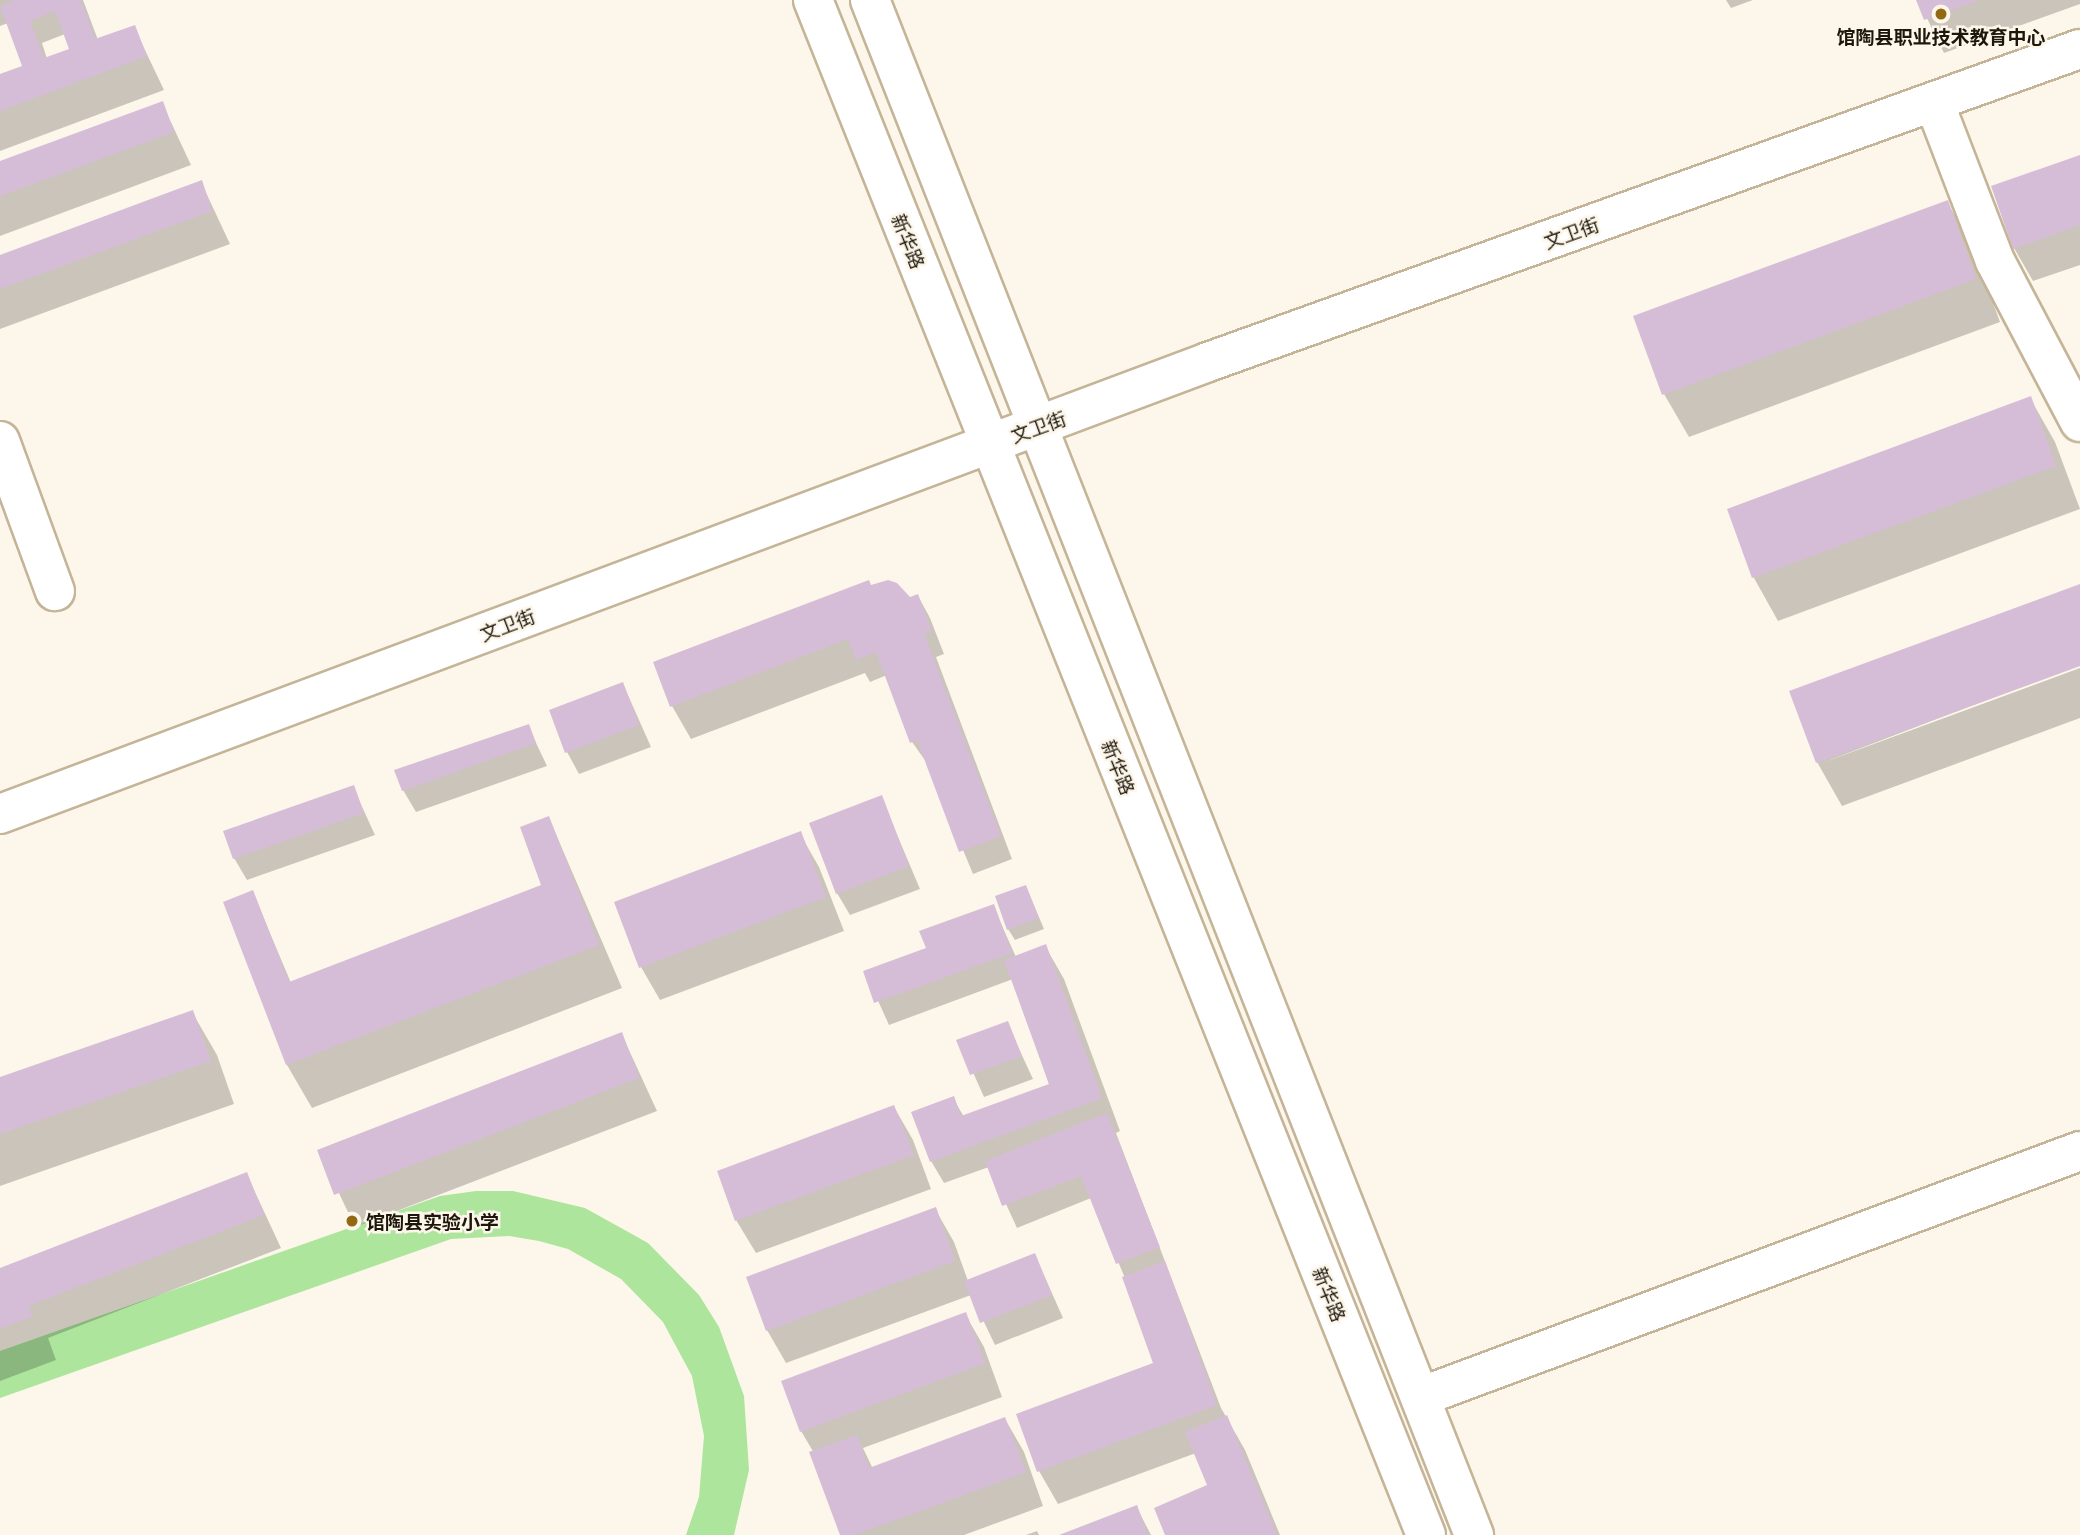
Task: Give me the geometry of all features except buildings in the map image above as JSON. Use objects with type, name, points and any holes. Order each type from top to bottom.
[{"type":"main road","name":"新华路","points":[[813,0],[1426,1535]]},
{"type":"main road","points":[[870,0],[1040,425],[1474,1535]]},
{"type":"main road","name":"文卫街","points":[[0,814],[990,443],[2080,49]]},
{"type":"main road","points":[[1934,102],[1995,261],[2080,422]]},
{"type":"main road","points":[[0,442],[55,591]]},
{"type":"main road","points":[[1420,1397],[2080,1151]]},
{"type":"green space","points":[[476,1191],[513,1191],[585,1208],[648,1243],[699,1295],[719,1327],[744,1396],[749,1470],[734,1535],[686,1535],[699,1497],[704,1436],[692,1376],[663,1322],[621,1279],[568,1249],[539,1241],[509,1236],[451,1239],[0,1398],[0,1351],[440,1196]]},
{"type":"place","name":"馆陶县职业技术教育中心","points":[[1941,14]]},
{"type":"place","name":"馆陶县实验小学","points":[[352,1221]]}]
